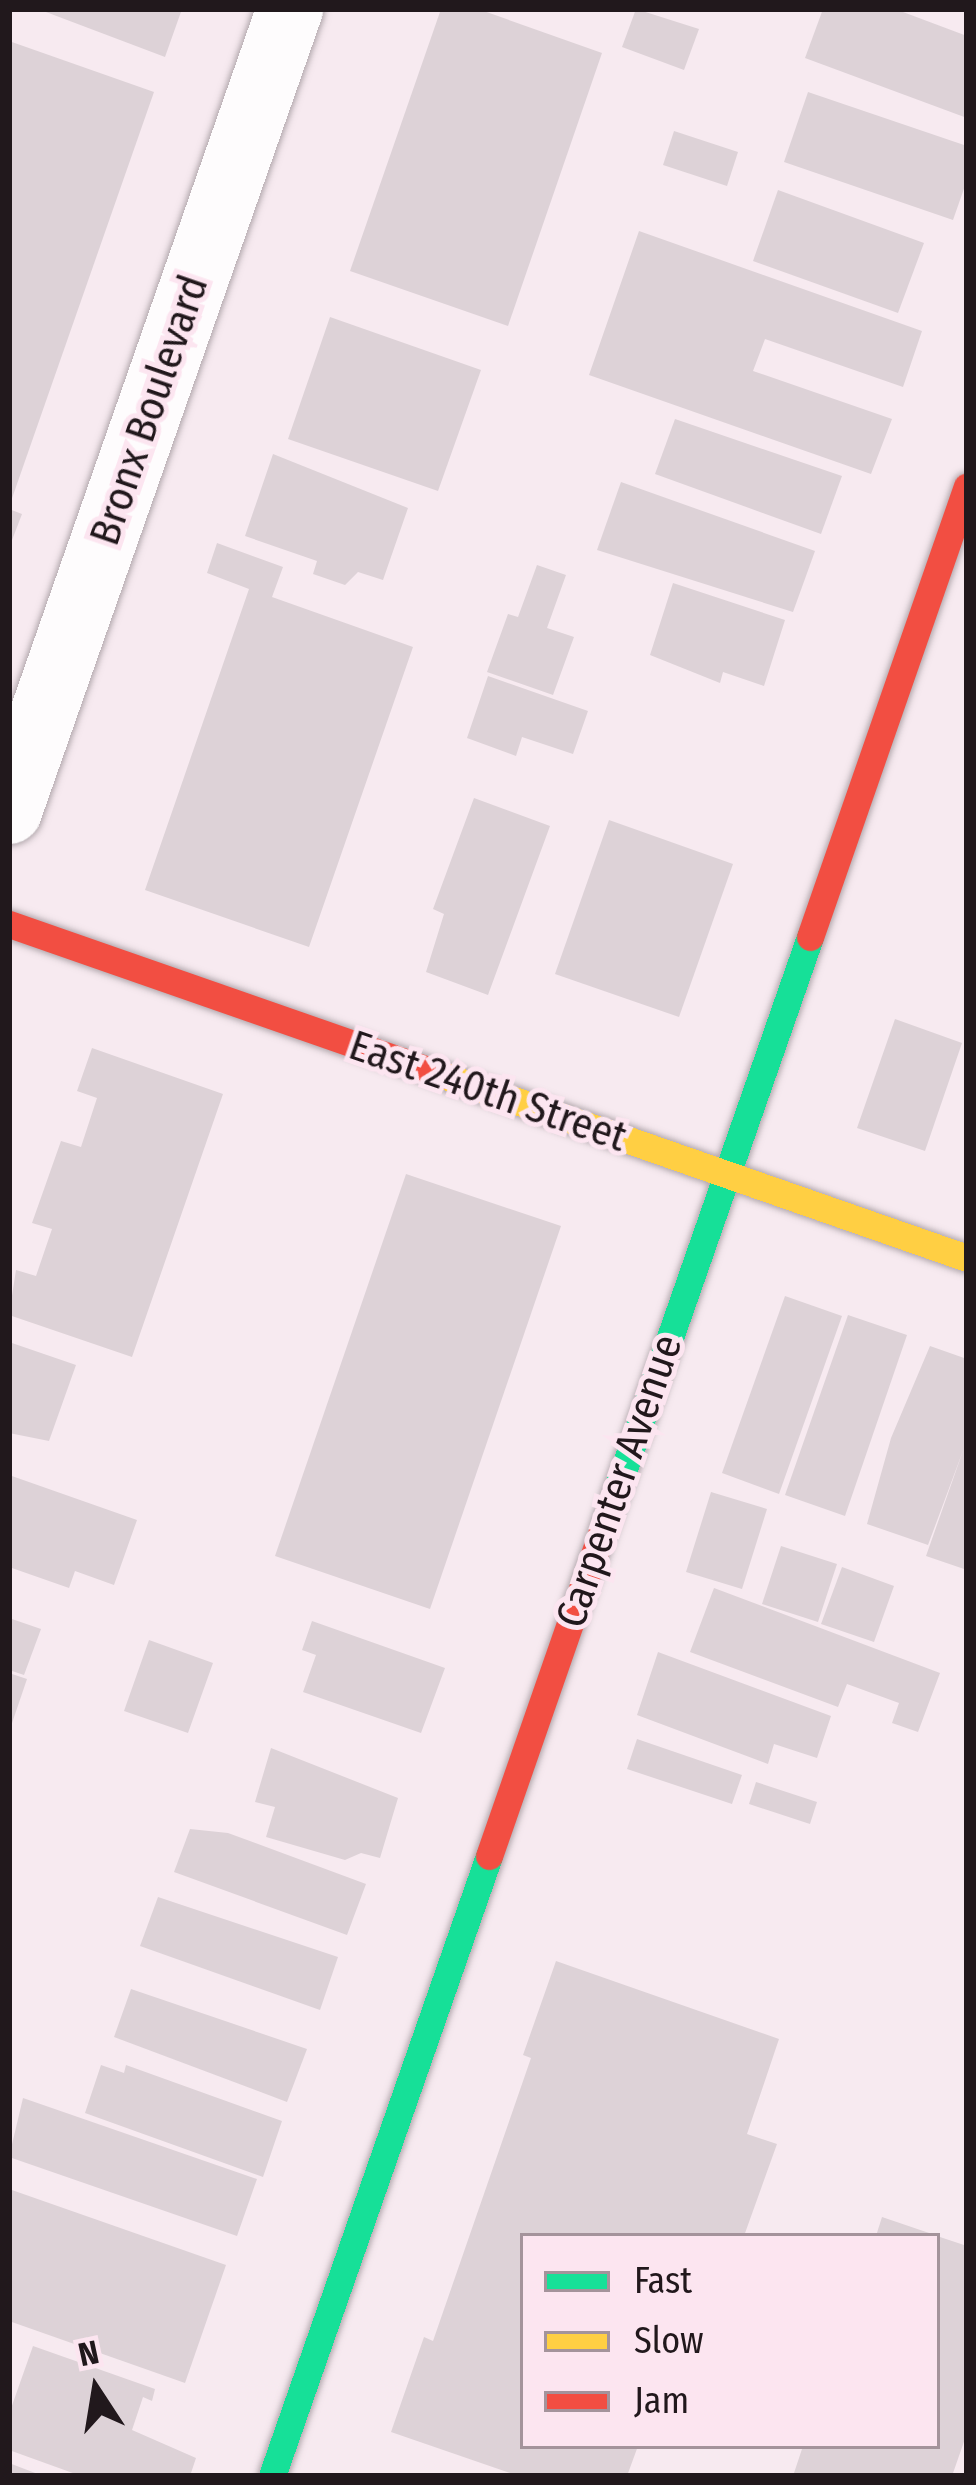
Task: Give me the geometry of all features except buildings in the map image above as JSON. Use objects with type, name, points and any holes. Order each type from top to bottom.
[{"type":"street","name":"Bronx Boulevard","points":[[9,811],[290,9]]},
{"type":"street","name":"Carpenter Avenue","points":[[272,2476],[967,487]]},
{"type":"street","name":"East 240th Street","points":[[9,924],[967,1258]]},
{"type":"traffic: fast","points":[[617,1489],[810,937]]},
{"type":"traffic: fast","points":[[272,2476],[489,1856]]},
{"type":"traffic: slow","points":[[442,1075],[967,1258]]},
{"type":"traffic: jam","points":[[810,937],[967,487]]},
{"type":"traffic: jam","points":[[9,924],[442,1075]]},
{"type":"traffic: jam","points":[[489,1856],[617,1489]]}]
